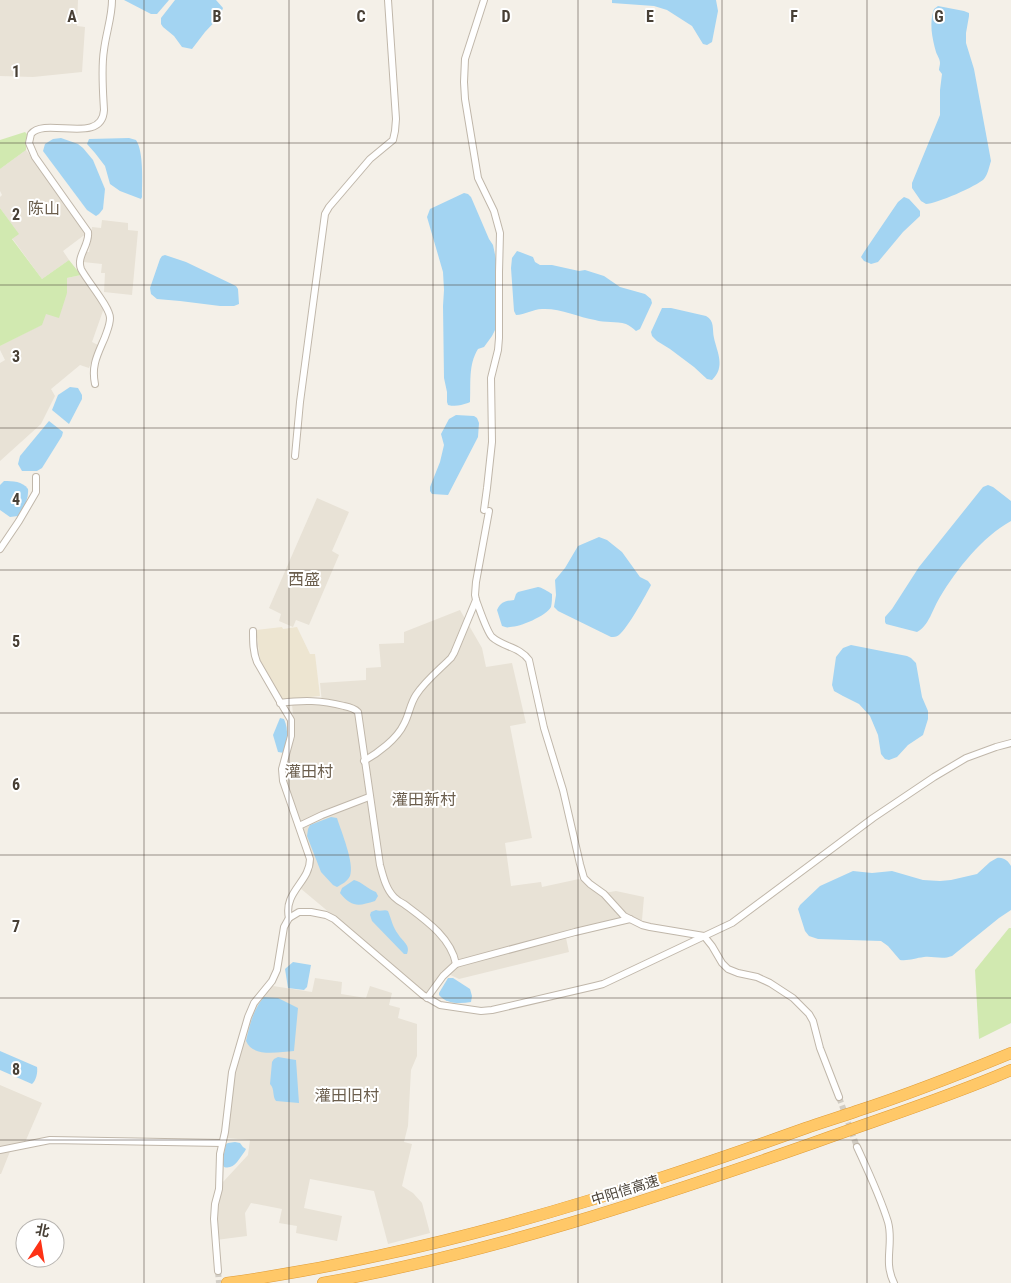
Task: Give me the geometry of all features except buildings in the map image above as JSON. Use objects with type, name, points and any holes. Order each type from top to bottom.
[{"type":"highway","name":"中阳信高速","points":[[227,1283],[377,1256],[480,1231],[582,1203],[696,1167],[857,1111],[1011,1053]]},
{"type":"highway","name":"中阳信高速","points":[[324,1283],[381,1272],[484,1246],[644,1201],[903,1112],[1011,1070]]},
{"type":"street","points":[[95,384],[94,366],[109,326],[110,318],[109,312],[81,268],[80,260],[88,241],[88,232],[35,158],[29,143],[30,134],[37,129],[85,128],[102,121],[104,110],[103,52],[112,14],[112,0]]},
{"type":"street","points":[[295,456],[300,402],[325,214],[370,159],[391,142],[394,136],[396,120],[388,0]]},
{"type":"street","points":[[484,0],[465,59],[464,82],[478,178],[494,211],[500,233],[499,338],[491,378],[492,442],[486,510],[476,582],[476,600],[492,637],[522,652],[529,660],[544,728],[563,790],[584,878],[604,894],[624,916],[642,925],[704,936],[728,969],[770,982],[793,998],[809,1014],[813,1021],[820,1048],[838,1097]]},
{"type":"street","points":[[0,549],[36,492],[36,477]]},
{"type":"street","points":[[364,761],[374,756],[400,732],[417,694],[454,653],[476,600]]},
{"type":"street","points":[[253,632],[255,656],[291,720],[291,736],[282,769],[283,781],[310,859],[309,868],[289,900],[289,918]]},
{"type":"street","points":[[280,703],[303,700],[327,701],[358,712],[380,865],[388,887],[394,896],[443,937],[455,958],[456,964]]},
{"type":"street","points":[[218,1271],[214,1212],[219,1189],[220,1154],[225,1132],[232,1072],[250,1010],[272,981],[277,970],[284,927],[289,918],[299,912],[326,914],[427,998],[447,1007],[473,1011],[492,1010],[603,984],[732,923],[874,818],[934,777],[966,758],[1011,743]]},
{"type":"street","points":[[299,826],[369,797]]},
{"type":"street","points":[[427,998],[443,976],[456,964],[630,919]]},
{"type":"street","points":[[0,1150],[50,1140],[222,1143]]},
{"type":"street","points":[[857,1147],[888,1222],[890,1237],[888,1262],[894,1283]]},
{"type":"shaded area","points":[[0,0],[78,0],[77,26],[85,27],[82,72],[33,77],[0,76]]},
{"type":"shaded area","points":[[26,150],[87,233],[63,251],[69,260],[42,279],[12,238],[18,233],[0,208],[0,197],[2,195],[0,191],[0,169]]},
{"type":"shaded area","points":[[102,220],[128,223],[128,230],[138,231],[132,295],[104,292],[105,273],[101,273],[102,264],[83,262],[84,252],[89,252],[92,227],[101,228]]},
{"type":"shaded area","points":[[81,275],[104,308],[92,342],[98,345],[89,368],[80,365],[51,389],[55,396],[41,424],[0,461],[0,363],[5,360],[0,346],[41,325],[45,314],[67,293],[67,278]]},
{"type":"shaded area","points":[[317,498],[349,512],[332,551],[339,555],[309,625],[296,620],[293,627],[279,621],[281,614],[269,608]]},
{"type":"shaded area","points":[[460,610],[482,648],[486,667],[512,663],[526,723],[510,726],[532,838],[505,843],[511,886],[541,882],[542,887],[579,879],[598,894],[616,891],[644,897],[642,920],[566,938],[569,952],[459,979],[442,971],[427,994],[300,888],[313,869],[312,858],[301,821],[287,789],[285,767],[295,737],[292,704],[322,703],[320,683],[366,680],[366,668],[381,667],[379,644],[404,643],[404,632]]},
{"type":"shaded area","points":[[282,627],[283,629],[297,627],[310,654],[315,654],[320,696],[281,700],[261,666],[256,630]]},
{"type":"shaded area","points":[[315,978],[342,982],[341,994],[366,998],[370,986],[392,993],[389,1005],[400,1008],[398,1018],[417,1024],[417,1056],[411,1070],[408,1126],[404,1142],[412,1144],[402,1186],[413,1193],[422,1203],[430,1233],[388,1244],[374,1191],[310,1179],[304,1208],[342,1216],[337,1241],[296,1233],[297,1226],[279,1223],[282,1209],[251,1203],[245,1213],[247,1236],[216,1240],[215,1211],[223,1182],[248,1155],[250,1140],[226,1138],[234,1074],[250,1016],[258,1000],[273,986],[312,992]]},
{"type":"shaded area","points":[[0,1085],[42,1103],[23,1147],[11,1149],[1,1174],[0,1174]]},
{"type":"green space","points":[[25,132],[27,134],[26,150],[0,169],[0,140]]},
{"type":"green space","points":[[0,208],[19,234],[12,239],[42,279],[69,260],[81,275],[67,278],[67,293],[59,318],[46,314],[42,325],[0,346]]},
{"type":"green space","points":[[1009,928],[1011,928],[1011,1023],[979,1039],[975,970]]},
{"type":"water","points":[[124,0],[169,0],[157,14],[151,14]]},
{"type":"water","points":[[175,0],[216,0],[223,8],[220,16],[192,49],[182,47],[174,36],[161,24],[161,18]]},
{"type":"water","points":[[612,0],[716,0],[718,11],[712,42],[707,45],[703,44],[692,26],[667,10],[654,6],[612,3]]},
{"type":"water","points":[[938,6],[969,13],[966,43],[974,69],[991,161],[984,179],[980,182],[947,198],[926,204],[921,201],[912,188],[912,183],[940,115],[942,74],[939,70],[940,62],[936,52],[931,25],[932,14]]},
{"type":"water","points":[[61,138],[78,144],[93,160],[105,189],[103,209],[96,216],[87,210],[43,151],[45,144],[53,139]]},
{"type":"water","points":[[129,138],[136,140],[139,145],[142,176],[141,199],[120,191],[110,184],[105,166],[87,144],[89,139]]},
{"type":"water","points":[[464,193],[471,197],[493,245],[496,259],[495,330],[484,347],[478,349],[475,355],[471,375],[470,402],[454,406],[448,405],[444,378],[443,272],[427,217],[430,209]]},
{"type":"water","points":[[904,197],[909,199],[920,211],[920,216],[903,232],[878,262],[871,264],[864,261],[861,257],[864,252],[898,202]]},
{"type":"water","points":[[517,251],[533,257],[535,262],[540,265],[552,265],[579,271],[585,270],[604,276],[620,287],[645,294],[651,299],[652,303],[640,329],[636,331],[626,324],[599,321],[549,309],[539,309],[516,315],[514,311],[511,268],[512,258]]},
{"type":"water","points":[[165,255],[186,262],[236,286],[239,304],[220,306],[157,299],[151,294],[150,288],[160,259]]},
{"type":"water","points":[[662,308],[671,308],[706,316],[711,320],[720,365],[712,380],[707,379],[652,336],[651,332]]},
{"type":"water","points":[[70,387],[78,388],[82,399],[69,424],[52,410],[58,395]]},
{"type":"water","points":[[456,415],[474,416],[477,418],[479,423],[478,437],[448,495],[432,494],[430,487],[440,462],[444,445],[441,434],[449,419]]},
{"type":"water","points":[[49,421],[63,432],[62,436],[42,468],[37,471],[22,471],[18,464],[20,456]]},
{"type":"water","points":[[4,481],[20,483],[28,489],[26,503],[18,516],[10,517],[0,510],[0,485]]},
{"type":"water","points":[[988,485],[1011,501],[1011,521],[990,536],[971,554],[937,601],[925,626],[917,632],[886,624],[885,617],[919,567],[983,487]]},
{"type":"water","points":[[599,537],[607,540],[622,552],[640,577],[651,585],[627,626],[615,637],[611,637],[558,611],[554,607],[556,595],[555,580],[565,568],[578,546]]},
{"type":"water","points":[[538,587],[552,594],[551,607],[538,617],[520,625],[502,626],[497,610],[500,605],[506,601],[514,600],[518,592]]},
{"type":"water","points":[[851,645],[907,656],[916,663],[922,697],[928,711],[928,719],[923,735],[908,745],[897,757],[889,760],[885,759],[881,754],[878,735],[870,716],[859,704],[834,691],[832,685],[836,657],[843,648]]},
{"type":"water","points":[[280,718],[284,719],[287,727],[284,753],[278,752],[273,735]]},
{"type":"water","points":[[331,817],[337,818],[351,864],[350,876],[337,887],[321,872],[307,836],[310,825]]},
{"type":"water","points":[[997,858],[1006,860],[1011,866],[1011,910],[952,956],[900,960],[881,941],[818,939],[809,936],[805,931],[798,909],[820,886],[853,871],[872,873],[892,871],[923,880],[940,881],[977,874]]},
{"type":"water","points":[[354,880],[376,892],[378,896],[375,901],[356,904],[344,898],[340,893],[342,888]]},
{"type":"water","points":[[376,910],[388,911],[395,929],[408,948],[407,954],[404,954],[372,921],[371,912]]},
{"type":"water","points":[[293,962],[311,965],[307,987],[304,990],[288,988],[285,969]]},
{"type":"water","points":[[448,978],[453,978],[470,989],[471,1002],[453,1003],[439,995]]},
{"type":"water","points":[[264,997],[278,998],[298,1008],[294,1051],[260,1052],[254,1050],[246,1041],[255,1012]]},
{"type":"water","points":[[0,1051],[37,1067],[36,1076],[32,1084],[0,1070]]},
{"type":"water","points":[[278,1057],[296,1060],[299,1103],[276,1101],[275,1099],[270,1084],[272,1062]]},
{"type":"water","points":[[240,1143],[246,1149],[231,1167],[224,1167],[222,1163],[226,1144]]},
{"type":"tunnel","points":[[839,1097],[857,1147]]},
{"type":"tunnel","points":[[218,1271],[219,1283]]},
{"type":"district","name":"陈山","points":[[44,208]]},
{"type":"district","name":"西盛","points":[[304,579]]},
{"type":"district","name":"灌田村","points":[[309,771]]},
{"type":"district","name":"灌田新村","points":[[424,799]]},
{"type":"district","name":"灌田旧村","points":[[347,1095]]}]
